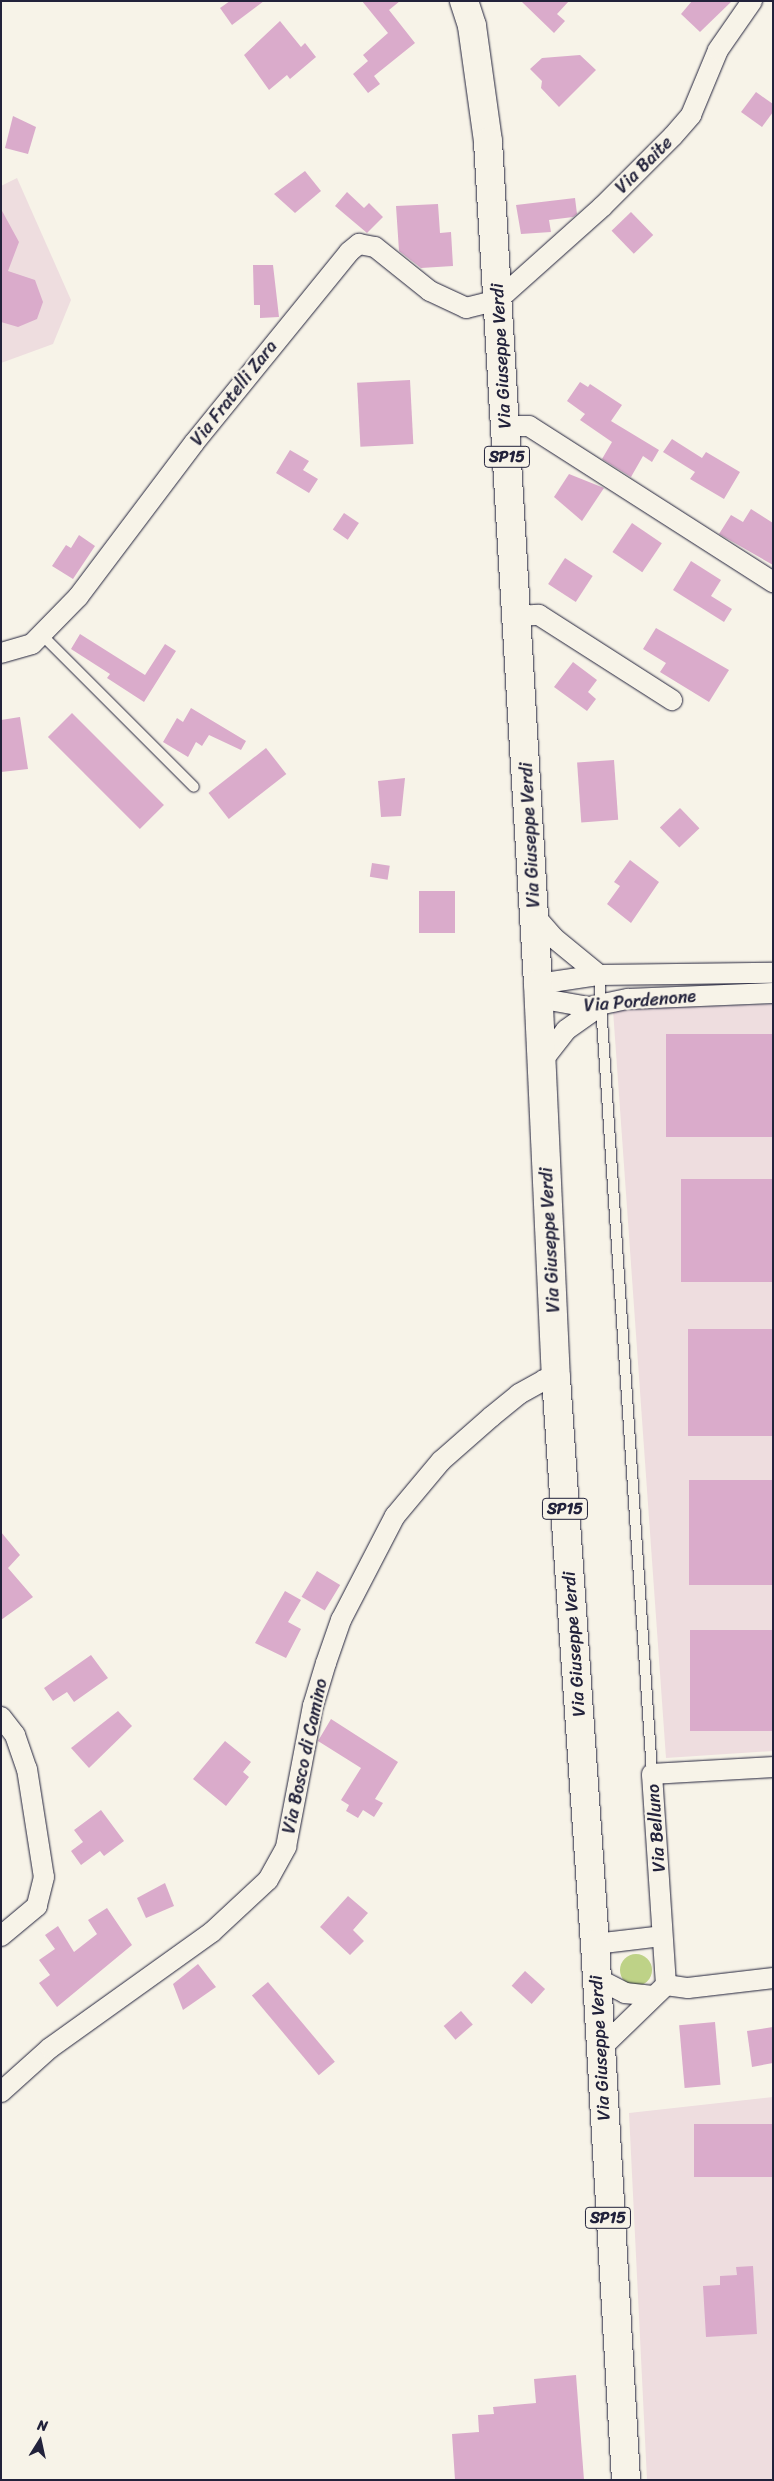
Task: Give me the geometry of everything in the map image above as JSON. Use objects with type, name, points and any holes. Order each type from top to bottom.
[{"type":"main road","name":"Via Giuseppe Verdi","points":[[464,1],[472,26],[488,142],[534,915],[556,1378],[595,1944],[626,2480]]},
{"type":"street","name":"Via Baite","points":[[498,300],[602,207],[691,115],[718,50],[752,1]]},
{"type":"street","name":"Via Fratelli Zara","points":[[1,653],[32,644],[78,597],[194,444],[349,252],[359,244],[375,247],[430,291],[466,308],[498,300]]},
{"type":"street","points":[[506,426],[530,426],[773,582]]},
{"type":"street","points":[[517,616],[538,615],[672,700]]},
{"type":"street","points":[[534,915],[554,938],[599,975]]},
{"type":"street","name":"Via Pordenone","points":[[538,991],[599,975],[773,973]]},
{"type":"street","name":"Via Pordenone","points":[[538,991],[576,1006],[600,1006],[628,998],[773,993]]},
{"type":"street","points":[[542,1061],[566,1030],[600,1006]]},
{"type":"street","name":"Via Bosco di Camino","points":[[1,2092],[50,2048],[212,1932],[268,1880],[286,1847],[313,1706],[341,1620],[395,1516],[441,1461],[491,1416],[519,1394],[544,1380],[556,1378]]},
{"type":"street","points":[[1,1716],[15,1735],[27,1769],[44,1877],[37,1906],[1,1936]]},
{"type":"street","name":"Via Belluno","points":[[659,1990],[662,1936],[652,1774],[773,1767]]},
{"type":"street","points":[[595,1944],[662,1936]]},
{"type":"street","points":[[596,1978],[626,1993],[773,1978]]},
{"type":"street","points":[[600,2049],[646,2008],[659,1990]]},
{"type":"lane","points":[[41,634],[194,786]]},
{"type":"lane","points":[[599,975],[652,1774]]},
{"type":"shaded area","points":[[17,178],[71,300],[53,344],[1,363],[1,186]]},
{"type":"shaded area","points":[[773,1004],[773,1751],[666,1758],[613,1010]]},
{"type":"shaded area","points":[[773,2097],[773,2480],[647,2480],[629,2113]]},
{"type":"green space","points":[[636,1954],[642,1955],[647,1959],[651,1964],[651,1976],[647,1981],[642,1985],[636,1986],[630,1985],[625,1981],[621,1976],[620,1970],[621,1964],[625,1959],[630,1955]]},
{"type":"building","points":[[230,1],[264,1],[232,25],[220,8]]},
{"type":"building","points":[[362,1],[400,1],[389,10],[415,43],[374,76],[380,84],[368,93],[353,74],[368,61],[363,55],[388,33]]},
{"type":"building","points":[[521,1],[569,1],[557,14],[565,21],[554,33]]},
{"type":"building","points":[[692,1],[732,1],[700,32],[681,14]]},
{"type":"building","points":[[280,21],[301,47],[305,43],[316,57],[290,79],[287,75],[269,90],[244,55]]},
{"type":"building","points":[[580,55],[596,70],[559,107],[541,88],[542,81],[530,69],[542,58]]},
{"type":"building","points":[[756,92],[773,104],[773,112],[762,127],[741,112]]},
{"type":"building","points":[[13,116],[36,127],[28,154],[5,148]]},
{"type":"building","points":[[305,171],[321,191],[295,213],[274,194]]},
{"type":"building","points":[[347,192],[364,208],[369,203],[383,217],[367,233],[335,206]]},
{"type":"building","points":[[575,198],[577,214],[573,217],[549,220],[551,232],[521,234],[516,205]]},
{"type":"building","points":[[438,204],[440,233],[451,232],[453,266],[421,268],[399,251],[396,206]]},
{"type":"building","points":[[1,209],[19,242],[8,271],[35,280],[43,302],[37,319],[18,327],[1,322]]},
{"type":"building","points":[[631,212],[653,235],[634,254],[612,231]]},
{"type":"building","points":[[253,265],[273,265],[279,317],[260,318],[260,305],[254,305]]},
{"type":"building","points":[[410,380],[413,444],[360,447],[357,383]]},
{"type":"building","points":[[580,382],[588,387],[590,384],[622,405],[611,421],[659,450],[652,462],[643,456],[631,477],[602,459],[612,442],[580,420],[585,414],[567,401]]},
{"type":"building","points":[[672,439],[702,458],[706,452],[740,472],[724,499],[690,479],[695,472],[663,452]]},
{"type":"building","points":[[290,450],[309,461],[303,470],[318,479],[309,493],[276,473]]},
{"type":"building","points":[[569,474],[604,488],[582,521],[554,497]]},
{"type":"building","points":[[751,509],[773,523],[773,565],[719,534],[731,515],[743,522]]},
{"type":"building","points":[[344,513],[359,523],[348,540],[333,530]]},
{"type":"building","points":[[632,523],[662,543],[642,572],[612,552]]},
{"type":"building","points":[[79,535],[95,546],[73,579],[52,566],[66,545],[71,548]]},
{"type":"building","points":[[565,558],[593,576],[576,602],[548,584]]},
{"type":"building","points":[[691,561],[721,580],[711,596],[732,609],[724,622],[673,590]]},
{"type":"building","points":[[656,628],[729,670],[709,702],[660,672],[666,663],[643,649]]},
{"type":"building","points":[[80,634],[145,675],[165,644],[176,651],[144,702],[107,678],[110,674],[71,649]]},
{"type":"building","points":[[573,662],[597,680],[588,692],[596,699],[587,711],[554,687]]},
{"type":"building","points":[[191,708],[246,741],[241,750],[209,735],[202,746],[196,742],[188,757],[163,742],[177,718],[183,722]]},
{"type":"building","points":[[72,713],[164,805],[140,829],[48,737]]},
{"type":"building","points":[[20,717],[28,769],[1,772],[1,720]]},
{"type":"building","points":[[266,748],[286,774],[229,819],[208,793]]},
{"type":"building","points":[[614,760],[618,820],[581,822],[577,763]]},
{"type":"building","points":[[405,778],[401,816],[381,817],[378,781]]},
{"type":"building","points":[[680,808],[699,828],[679,848],[660,827]]},
{"type":"building","points":[[630,860],[659,882],[631,923],[607,904],[620,886],[614,882]]},
{"type":"building","points":[[372,863],[390,866],[388,880],[370,877]]},
{"type":"building","points":[[419,891],[455,891],[455,933],[419,933]]},
{"type":"building","points":[[666,1034],[773,1034],[773,1137],[666,1137]]},
{"type":"building","points":[[681,1179],[773,1179],[773,1282],[681,1282]]},
{"type":"building","points":[[688,1329],[773,1329],[773,1436],[688,1436]]},
{"type":"building","points":[[689,1480],[773,1480],[773,1585],[689,1585]]},
{"type":"building","points":[[1,1532],[20,1555],[8,1568],[33,1597],[1,1620]]},
{"type":"building","points":[[317,1571],[340,1585],[325,1611],[302,1597]]},
{"type":"building","points":[[285,1591],[301,1600],[288,1622],[301,1629],[286,1658],[255,1643]]},
{"type":"building","points":[[690,1630],[773,1630],[773,1731],[690,1731]]},
{"type":"building","points":[[91,1655],[108,1678],[74,1702],[67,1692],[53,1701],[44,1688]]},
{"type":"building","points":[[118,1711],[132,1726],[89,1768],[71,1748]]},
{"type":"building","points":[[331,1719],[398,1762],[375,1799],[383,1803],[374,1817],[363,1810],[358,1818],[346,1811],[349,1805],[341,1800],[361,1768],[318,1741]]},
{"type":"building","points":[[225,1741],[251,1762],[243,1772],[249,1777],[226,1806],[193,1779]]},
{"type":"building","points":[[101,1810],[124,1841],[104,1856],[100,1851],[81,1865],[71,1851],[83,1842],[74,1830]]},
{"type":"building","points":[[165,1883],[174,1906],[146,1918],[137,1898]]},
{"type":"building","points":[[348,1896],[368,1913],[353,1930],[364,1941],[350,1955],[320,1927]]},
{"type":"building","points":[[107,1908],[132,1945],[57,2007],[39,1983],[50,1975],[39,1960],[55,1949],[45,1935],[58,1926],[74,1952],[97,1934],[88,1920]]},
{"type":"building","points":[[198,1964],[216,1987],[183,2010],[173,1984]]},
{"type":"building","points":[[525,1971],[545,1989],[532,2004],[512,1986]]},
{"type":"building","points":[[268,1982],[335,2062],[319,2075],[252,1995]]},
{"type":"building","points":[[461,2011],[473,2025],[455,2040],[444,2026]]},
{"type":"building","points":[[715,2022],[720,2085],[685,2088],[679,2025]]},
{"type":"building","points":[[773,2027],[773,2063],[752,2067],[747,2031]]},
{"type":"building","points":[[694,2124],[773,2124],[773,2177],[694,2177]]},
{"type":"building","points":[[753,2266],[757,2334],[706,2337],[703,2286],[720,2285],[720,2276],[737,2275],[736,2267]]},
{"type":"building","points":[[576,2375],[584,2480],[455,2480],[452,2434],[479,2432],[478,2415],[494,2414],[493,2407],[536,2403],[534,2379]]}]
